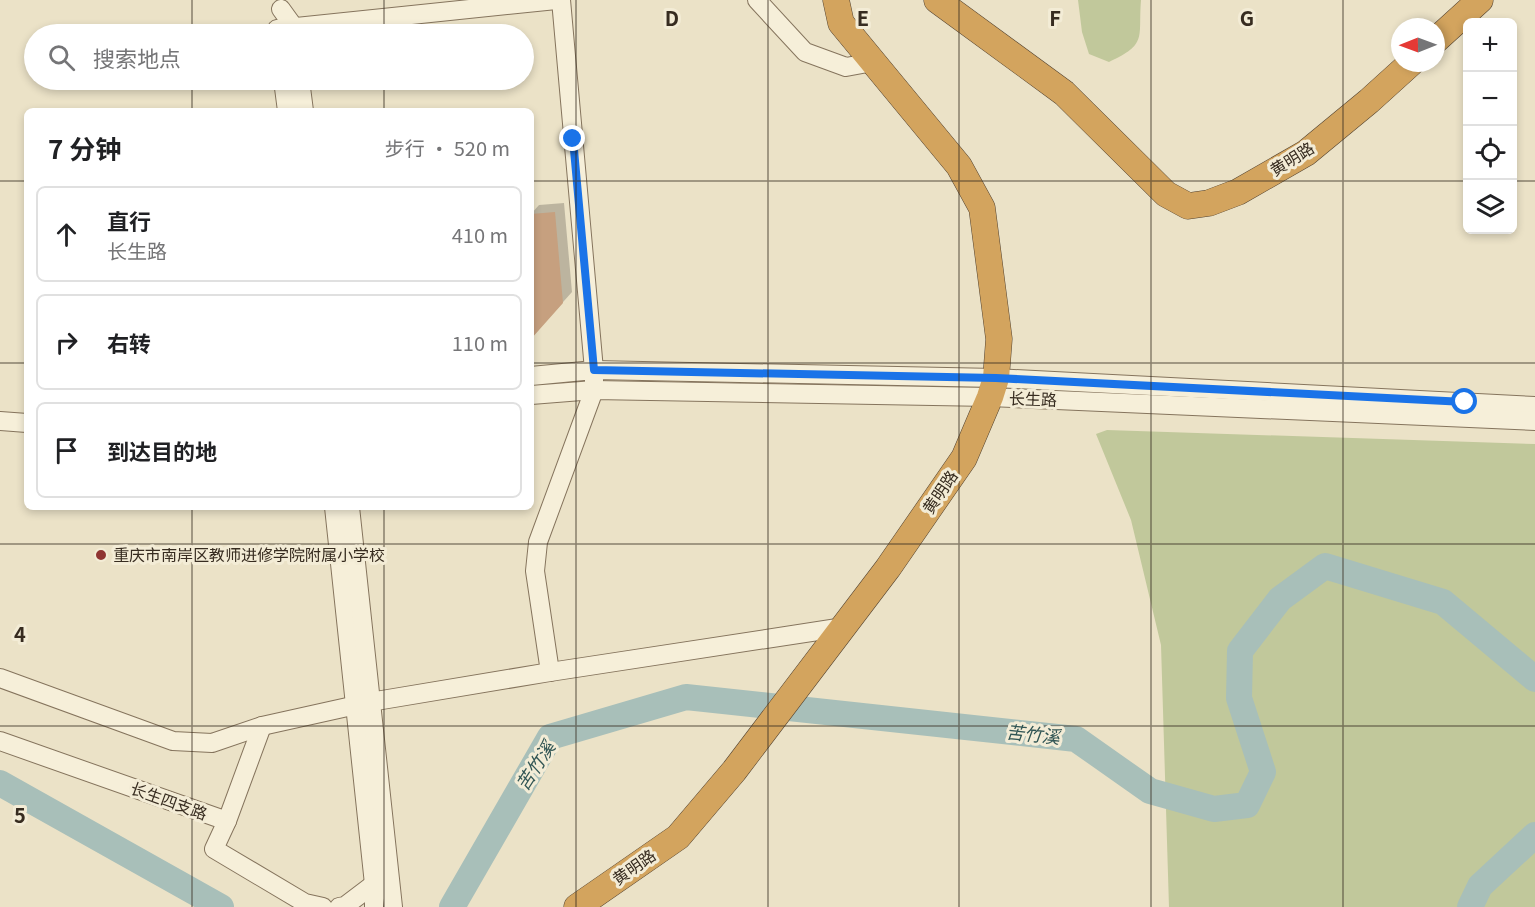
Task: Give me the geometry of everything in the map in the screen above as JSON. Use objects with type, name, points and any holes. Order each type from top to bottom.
[{"type":"highway","name":"黄明路","points":[[577,907],[678,837],[734,771],[888,568],[964,458],[993,387],[999,339],[982,208],[958,166],[841,23],[836,0]]},
{"type":"highway","name":"黄明路","points":[[937,0],[1064,93],[1166,194],[1188,206],[1209,203],[1238,192],[1306,153],[1401,72]]},
{"type":"highway","points":[[1445,32],[1480,0]]},
{"type":"street","points":[[348,24],[559,0],[594,390],[538,542],[535,571],[550,672]]},
{"type":"street","points":[[757,0],[805,52],[846,67],[873,62]]},
{"type":"street","points":[[284,90],[287,108]]},
{"type":"street","points":[[301,90],[304,108]]},
{"type":"street","name":"长生路","points":[[534,376],[594,370],[1535,406]]},
{"type":"street","name":"长生路","points":[[534,395],[594,390],[993,387],[1535,421]]},
{"type":"street","points":[[0,421],[24,423]]},
{"type":"street","points":[[334,510],[393,905]]},
{"type":"street","points":[[350,510],[374,907]]},
{"type":"street","points":[[0,678],[173,741],[212,742],[262,726],[362,704],[550,672],[839,633]]},
{"type":"street","points":[[227,821],[262,726]]},
{"type":"street","name":"长生四支路","points":[[0,741],[227,821],[214,849],[305,903],[323,907]]},
{"type":"street","points":[[339,907],[345,906],[374,884]]},
{"type":"green space","points":[[1078,0],[1141,0],[1140,32],[1130,50],[1109,62],[1089,54],[1082,32]]},
{"type":"green space","points":[[1107,430],[1535,444],[1535,907],[1169,907],[1161,645],[1131,520],[1096,434]]},
{"type":"building","points":[[555,212],[563,303],[534,336],[534,301],[534,214]]},
{"type":"waterway","name":"苦竹溪","points":[[452,907],[550,737],[686,697],[1076,739],[1150,791],[1214,809],[1247,805],[1263,772],[1239,698],[1240,651],[1280,599],[1325,566],[1443,602],[1535,679]]},
{"type":"waterway","name":"苦竹溪","points":[[0,783],[221,907]]},
{"type":"waterway","name":"苦竹溪","points":[[1470,907],[1480,886],[1535,835]]},
{"type":"place","name":"重庆市南岸区教师进修学院附属小学校","points":[[101,555]]},
{"type":"route","points":[[573,139],[594,370],[996,378],[1465,402]]}]
